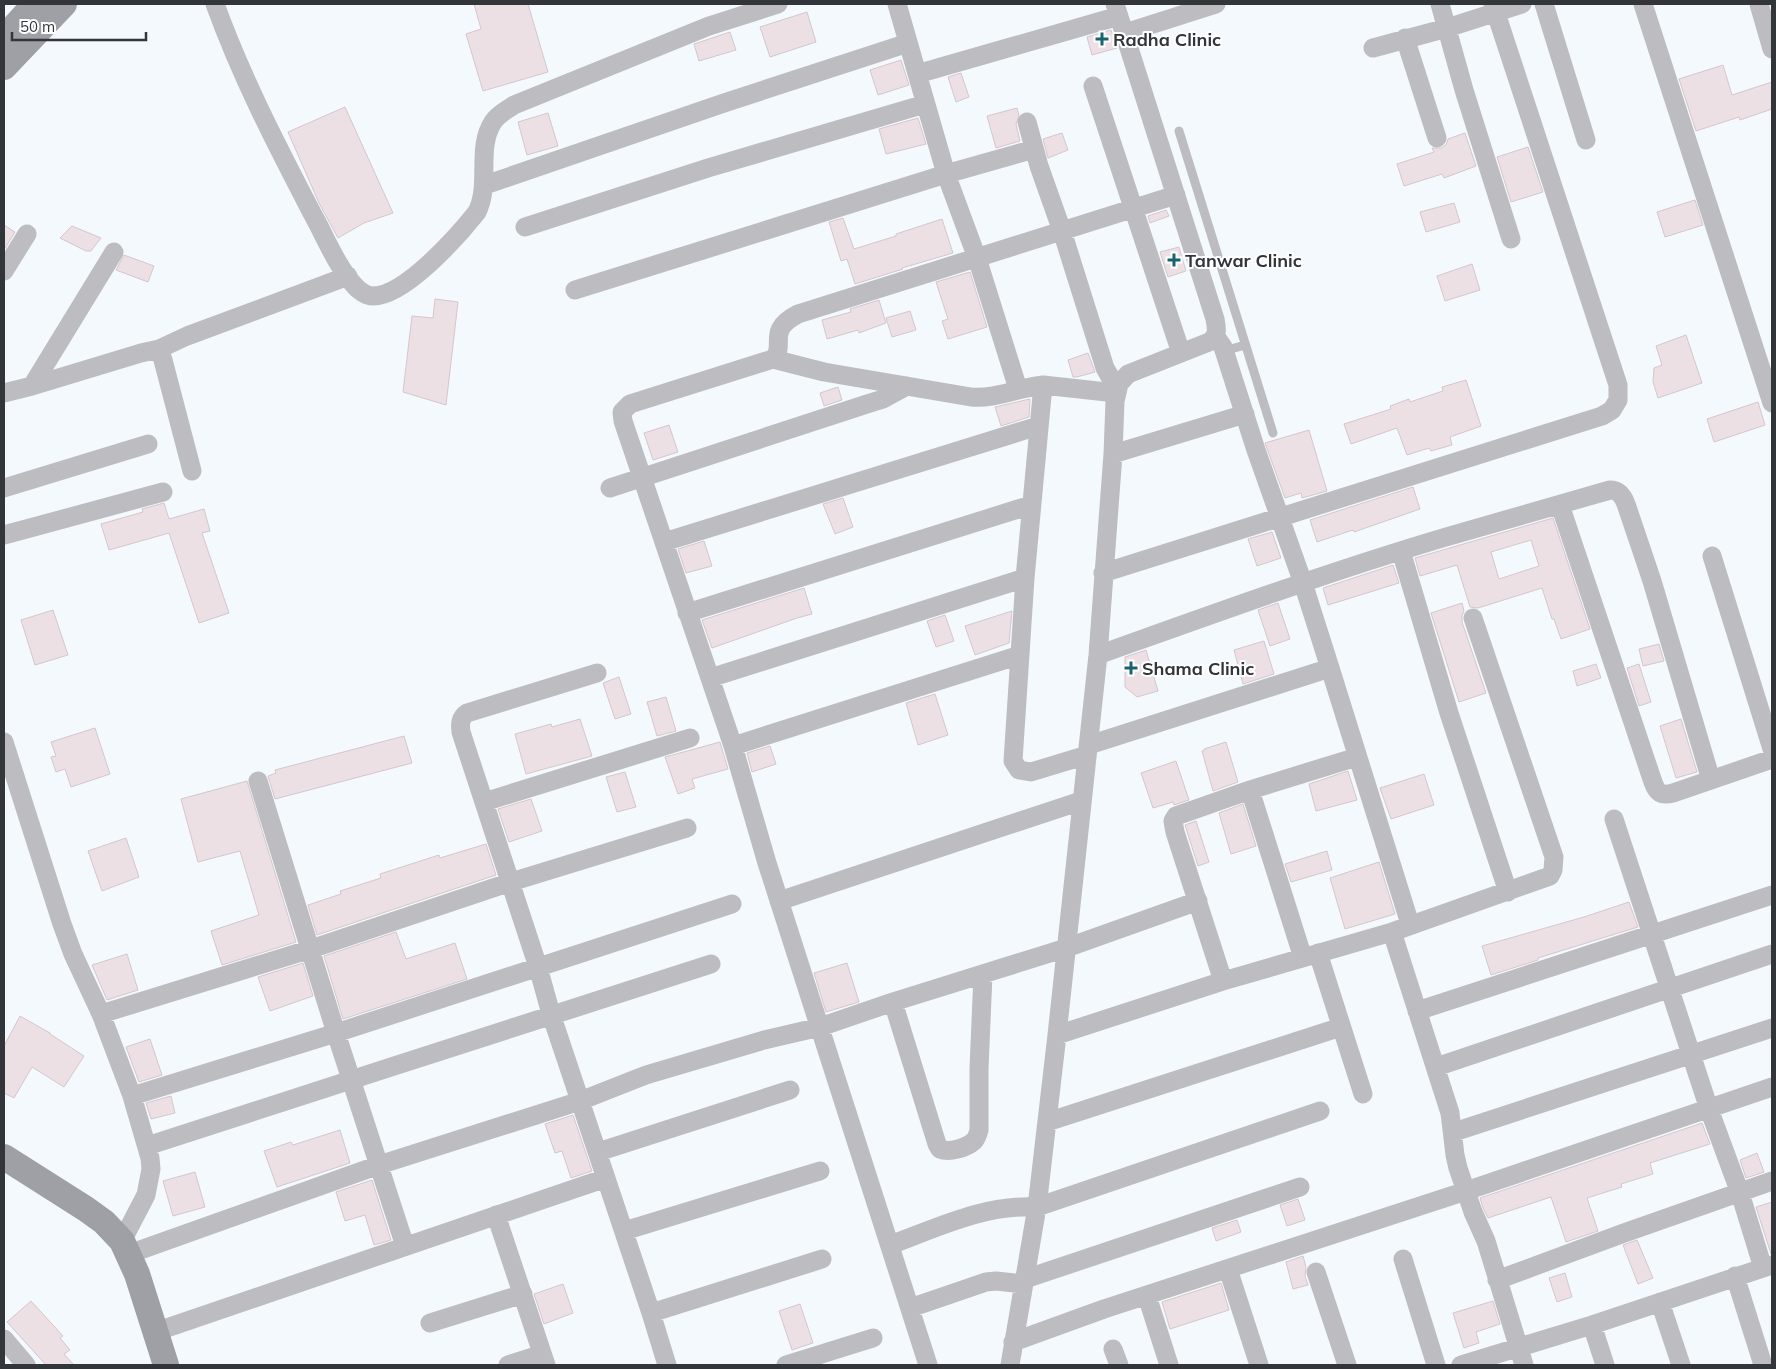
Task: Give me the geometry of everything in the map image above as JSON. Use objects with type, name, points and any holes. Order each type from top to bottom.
[{"type":"street","points":[[7,45],[35,4]]},
{"type":"street","points":[[7,45],[64,4]]},
{"type":"street","points":[[215,4],[230,45],[253,96],[297,183],[348,276],[362,292],[372,296],[388,292],[428,265],[477,212],[482,201],[485,146],[489,131],[494,120],[514,105],[709,26],[778,4]]},
{"type":"street","points":[[897,4],[946,174],[976,258],[1018,390]]},
{"type":"street","points":[[917,74],[1120,18],[1216,4]]},
{"type":"street","points":[[1440,4],[1464,90],[1511,239]]},
{"type":"street","points":[[1373,48],[1447,28],[1494,8],[1522,4]]},
{"type":"street","points":[[1544,4],[1586,140]]},
{"type":"street","points":[[1643,4],[1772,402]]},
{"type":"street","points":[[1758,4],[1772,49]]},
{"type":"street","points":[[1103,573],[1509,444],[1595,419],[1612,410],[1618,400],[1618,385],[1494,8]]},
{"type":"street","points":[[1120,18],[1215,319],[1220,344],[1303,583],[1410,924]]},
{"type":"street","points":[[1405,38],[1437,138]]},
{"type":"street","points":[[484,185],[724,103],[908,43]]},
{"type":"street","points":[[1093,86],[1182,353]]},
{"type":"street","points":[[525,227],[708,168],[925,104]]},
{"type":"street","points":[[1027,122],[1105,368],[1118,389]]},
{"type":"street","points":[[575,290],[946,174],[1034,149]]},
{"type":"street","points":[[928,1365],[779,900],[733,746],[687,613],[623,420],[622,412],[630,404],[772,359],[777,353],[778,333],[782,325],[798,314],[1176,195]]},
{"type":"street","points":[[4,271],[27,234]]},
{"type":"street","points":[[32,386],[114,252]]},
{"type":"street","points":[[4,392],[32,386],[159,349],[187,336],[348,276]]},
{"type":"street","points":[[1010,1365],[1037,1207],[1058,1035],[1098,655],[1118,389],[1128,374],[1134,371],[1209,342],[1220,344]]},
{"type":"street","points":[[159,349],[192,471]]},
{"type":"street","points":[[772,359],[807,369],[982,398],[1043,385],[1118,389]]},
{"type":"street","points":[[1043,385],[1024,578],[1012,755],[1015,766],[1020,770],[1031,772],[1088,750],[1330,668]]},
{"type":"street","points":[[610,488],[882,399],[907,386]]},
{"type":"street","points":[[1114,454],[1245,414]]},
{"type":"street","points":[[664,542],[1038,426]]},
{"type":"street","points":[[4,488],[148,444]]},
{"type":"street","points":[[1098,655],[1303,583],[1401,551],[1614,490],[1623,497],[1652,581],[1711,780]]},
{"type":"street","points":[[4,535],[163,492]]},
{"type":"street","points":[[687,613],[1031,505]]},
{"type":"street","points":[[1560,505],[1656,790],[1659,793],[1668,795],[1772,759]]},
{"type":"street","points":[[1401,551],[1450,714],[1508,892]]},
{"type":"street","points":[[1712,556],[1772,749]]},
{"type":"street","points":[[710,678],[1024,578]]},
{"type":"street","points":[[1058,1035],[1223,981],[1392,932],[1410,924],[1508,892],[1550,876],[1555,863],[1473,618]]},
{"type":"street","points":[[733,746],[1020,655]]},
{"type":"street","points":[[597,672],[463,716],[461,732],[538,966],[551,1014],[667,1365]]},
{"type":"street","points":[[484,802],[690,738]]},
{"type":"street","points":[[4,742],[73,954],[101,1014],[132,1096],[147,1146],[151,1169],[150,1183],[125,1248]]},
{"type":"street","points":[[1223,981],[1175,832],[1173,822],[1176,816],[1250,790],[1357,757]]},
{"type":"street","points":[[258,780],[351,1081],[405,1246]]},
{"type":"street","points":[[1250,790],[1310,955],[1341,1026],[1364,1094]]},
{"type":"street","points":[[779,900],[1082,801]]},
{"type":"street","points":[[1461,1365],[1521,1357],[1592,1325],[1735,1276],[1767,1267],[1709,1109],[1614,819]]},
{"type":"street","points":[[101,1014],[311,949],[511,882],[687,828]]},
{"type":"street","points":[[1417,1011],[1772,894]]},
{"type":"street","points":[[125,1248],[580,1101],[646,1075],[764,1040],[820,1027],[1066,948],[1198,901]]},
{"type":"street","points":[[132,1096],[336,1033],[732,904]]},
{"type":"street","points":[[1392,932],[1450,1113],[1454,1132],[1455,1155],[1466,1191],[1486,1241],[1521,1357]]},
{"type":"street","points":[[1436,1067],[1772,954]]},
{"type":"street","points":[[147,1146],[351,1081],[551,1014],[711,964]]},
{"type":"street","points":[[893,1002],[937,1144],[940,1149],[949,1151],[976,1140],[979,1130],[979,1068],[983,975]]},
{"type":"street","points":[[1047,1122],[1341,1026]]},
{"type":"street","points":[[1454,1132],[1772,1028]]},
{"type":"street","points":[[1014,1342],[1104,1309],[1466,1191],[1772,1087]]},
{"type":"street","points":[[598,1152],[790,1090]]},
{"type":"street","points":[[890,1245],[975,1214],[1023,1206],[1037,1207],[1320,1111]]},
{"type":"street","points":[[4,1157],[86,1208],[104,1222],[125,1248],[137,1274],[166,1365]]},
{"type":"street","points":[[624,1231],[820,1170]]},
{"type":"street","points":[[155,1332],[606,1178]]},
{"type":"street","points":[[1497,1280],[1624,1233],[1772,1182]]},
{"type":"street","points":[[910,1308],[986,1282],[1025,1281],[1300,1187]]},
{"type":"street","points":[[496,1215],[544,1360],[508,1365]]},
{"type":"street","points":[[651,1313],[822,1259]]},
{"type":"street","points":[[1403,1259],[1436,1365]]},
{"type":"street","points":[[1228,1269],[1259,1365]]},
{"type":"street","points":[[1316,1272],[1347,1365]]},
{"type":"street","points":[[1735,1276],[1763,1365]]},
{"type":"street","points":[[430,1323],[523,1294]]},
{"type":"street","points":[[1147,1296],[1169,1365]]},
{"type":"street","points":[[1660,1302],[1681,1365]]},
{"type":"street","points":[[1592,1325],[1605,1365]]},
{"type":"street","points":[[795,1364],[873,1338]]},
{"type":"street","points":[[5,1342],[26,1365]]},
{"type":"lane","points":[[1178,131],[1273,433]]},
{"type":"lane","points":[[1220,344],[1245,345]]},
{"type":"building","points":[[474,4],[528,4],[548,72],[483,91],[466,34],[481,29]]},
{"type":"building","points":[[807,12],[816,42],[770,57],[760,27]]},
{"type":"building","points":[[1111,30],[1117,48],[1092,55],[1087,37]]},
{"type":"building","points":[[730,32],[736,50],[699,61],[694,44]]},
{"type":"building","points":[[901,60],[909,85],[878,95],[870,70]]},
{"type":"building","points":[[1723,65],[1732,95],[1772,82],[1772,109],[1740,120],[1739,117],[1696,131],[1679,79]]},
{"type":"building","points":[[961,73],[969,97],[956,102],[948,77]]},
{"type":"building","points":[[345,107],[393,213],[364,223],[338,238],[319,203],[288,132]]},
{"type":"building","points":[[1017,108],[1019,115],[1016,124],[1020,141],[996,148],[987,116]]},
{"type":"building","points":[[548,113],[558,146],[527,155],[518,122]]},
{"type":"building","points":[[918,118],[926,144],[886,154],[879,129]]},
{"type":"building","points":[[1062,133],[1068,150],[1048,158],[1043,139]]},
{"type":"building","points":[[1465,133],[1476,166],[1444,178],[1442,174],[1404,186],[1397,164],[1434,152],[1432,148],[1441,148],[1446,145],[1448,139]]},
{"type":"building","points":[[1528,147],[1543,192],[1511,202],[1497,157]]},
{"type":"building","points":[[1695,200],[1703,225],[1665,237],[1657,212]]},
{"type":"building","points":[[1454,203],[1460,222],[1426,232],[1420,212]]},
{"type":"building","points":[[1166,210],[1169,216],[1150,223],[1148,216]]},
{"type":"building","points":[[843,218],[854,249],[942,219],[953,253],[855,284],[847,259],[841,261],[829,222]]},
{"type":"building","points":[[4,225],[15,232],[4,250]]},
{"type":"building","points":[[72,226],[101,238],[91,251],[86,251],[60,238]]},
{"type":"building","points":[[1179,247],[1186,271],[1168,277],[1160,252]]},
{"type":"building","points":[[124,255],[154,266],[148,282],[116,270]]},
{"type":"building","points":[[1472,264],[1480,290],[1445,301],[1437,276]]},
{"type":"building","points":[[970,272],[987,327],[948,339],[942,321],[948,319],[936,282]]},
{"type":"building","points":[[435,299],[458,302],[446,405],[403,392],[412,316],[433,318]]},
{"type":"building","points":[[879,300],[886,323],[859,333],[858,330],[827,339],[822,320],[851,312],[850,309]]},
{"type":"building","points":[[910,311],[916,330],[892,337],[886,318]]},
{"type":"building","points":[[1686,335],[1702,383],[1658,398],[1653,382],[1654,368],[1662,365],[1656,346]]},
{"type":"building","points":[[1088,353],[1095,372],[1073,377],[1068,360]]},
{"type":"building","points":[[1466,380],[1481,426],[1450,437],[1452,445],[1431,451],[1429,448],[1407,455],[1397,428],[1351,444],[1344,424],[1391,409],[1390,406],[1409,399],[1410,402],[1443,391],[1442,387]]},
{"type":"building","points":[[838,387],[842,400],[824,406],[820,393]]},
{"type":"building","points":[[1030,399],[1029,417],[1001,426],[995,407]]},
{"type":"building","points":[[1758,402],[1765,425],[1714,442],[1707,419]]},
{"type":"building","points":[[669,425],[678,452],[653,460],[644,433]]},
{"type":"building","points":[[1309,430],[1327,491],[1302,498],[1301,493],[1285,498],[1265,443]]},
{"type":"building","points":[[1413,487],[1420,509],[1354,532],[1353,530],[1317,542],[1310,520]]},
{"type":"building","points":[[843,498],[853,527],[835,534],[823,504]]},
{"type":"building","points":[[164,503],[169,519],[204,509],[210,531],[202,533],[229,613],[199,623],[169,533],[109,550],[101,524],[143,512],[142,509]]},
{"type":"building","points":[[1553,518],[1590,629],[1561,639],[1542,588],[1478,608],[1470,607],[1457,565],[1420,576],[1415,558]],"holes":[[[1531,540],[1539,566],[1499,579],[1491,552]]]},
{"type":"building","points":[[1272,532],[1281,558],[1257,566],[1248,539]]},
{"type":"building","points":[[704,541],[712,566],[686,573],[678,549]]},
{"type":"building","points":[[1393,565],[1399,583],[1328,605],[1323,588]]},
{"type":"building","points":[[804,588],[812,614],[712,648],[702,620]]},
{"type":"building","points":[[1278,603],[1290,639],[1270,646],[1258,610]]},
{"type":"building","points":[[1462,603],[1464,611],[1462,622],[1486,693],[1459,702],[1431,613]]},
{"type":"building","points":[[53,610],[68,655],[35,665],[21,620]]},
{"type":"building","points":[[1012,611],[1009,643],[975,655],[965,626]]},
{"type":"building","points":[[945,615],[954,641],[936,647],[927,621]]},
{"type":"building","points":[[1264,641],[1274,674],[1243,684],[1234,650]]},
{"type":"building","points":[[1659,644],[1664,661],[1643,666],[1639,649]]},
{"type":"building","points":[[1146,650],[1158,691],[1137,697],[1125,687],[1125,657]]},
{"type":"building","points":[[1596,664],[1601,678],[1577,686],[1573,671]]},
{"type":"building","points":[[1639,664],[1651,702],[1639,706],[1627,668]]},
{"type":"building","points":[[619,677],[631,714],[615,719],[603,683]]},
{"type":"building","points":[[935,694],[948,735],[918,745],[906,703]]},
{"type":"building","points":[[666,697],[676,731],[657,736],[647,702]]},
{"type":"building","points":[[580,719],[592,756],[526,774],[515,734],[551,724],[552,727]]},
{"type":"building","points":[[1681,719],[1697,772],[1676,778],[1660,726]]},
{"type":"building","points":[[95,728],[110,774],[71,787],[65,769],[56,772],[51,757],[56,756],[51,742]]},
{"type":"building","points":[[404,736],[412,763],[275,799],[268,776],[276,773],[275,770]]},
{"type":"building","points":[[720,742],[728,769],[692,779],[695,788],[678,794],[665,757]]},
{"type":"building","points":[[1226,742],[1238,782],[1213,791],[1202,751]]},
{"type":"building","points":[[770,746],[776,764],[752,772],[747,753]]},
{"type":"building","points":[[1176,761],[1189,800],[1174,805],[1173,802],[1153,808],[1141,773]]},
{"type":"building","points":[[1348,771],[1357,800],[1316,811],[1309,784]]},
{"type":"building","points":[[625,772],[636,807],[617,812],[606,777]]},
{"type":"building","points":[[1424,774],[1434,805],[1391,819],[1380,788]]},
{"type":"building","points":[[247,781],[296,942],[222,965],[211,931],[259,915],[240,851],[198,862],[181,799]]},
{"type":"building","points":[[531,799],[542,831],[509,842],[498,809]]},
{"type":"building","points":[[1243,804],[1256,846],[1231,854],[1219,813]]},
{"type":"building","points":[[1196,821],[1209,862],[1198,866],[1185,825]]},
{"type":"building","points":[[126,838],[139,877],[102,891],[88,851]]},
{"type":"building","points":[[486,844],[496,875],[317,935],[308,905],[341,894],[340,891],[381,878],[380,874],[439,855],[440,858]]},
{"type":"building","points":[[1327,851],[1332,870],[1291,882],[1285,864]]},
{"type":"building","points":[[1379,862],[1395,914],[1345,929],[1330,878]]},
{"type":"building","points":[[1629,902],[1638,927],[1538,958],[1538,960],[1491,975],[1482,946]]},
{"type":"building","points":[[396,932],[406,959],[455,943],[467,979],[343,1019],[324,956]]},
{"type":"building","points":[[127,954],[138,990],[107,1000],[92,965]]},
{"type":"building","points":[[303,963],[313,996],[270,1011],[258,977]]},
{"type":"building","points":[[847,963],[859,1002],[826,1012],[814,973]]},
{"type":"building","points":[[20,1016],[84,1056],[64,1087],[32,1067],[14,1098],[4,1093],[4,1046]]},
{"type":"building","points":[[150,1039],[162,1075],[139,1082],[126,1047]]},
{"type":"building","points":[[171,1096],[175,1113],[151,1119],[146,1103]]},
{"type":"building","points":[[573,1115],[592,1171],[571,1178],[562,1151],[555,1153],[545,1124]]},
{"type":"building","points":[[1702,1123],[1710,1144],[1650,1163],[1653,1174],[1621,1184],[1622,1187],[1587,1198],[1598,1231],[1566,1242],[1551,1197],[1488,1218],[1483,1208],[1480,1198]]},
{"type":"building","points":[[340,1130],[350,1163],[277,1187],[264,1151],[291,1142],[293,1145]]},
{"type":"building","points":[[1757,1153],[1764,1172],[1746,1178],[1740,1160]]},
{"type":"building","points":[[195,1172],[205,1207],[173,1216],[163,1181]]},
{"type":"building","points":[[372,1180],[391,1240],[374,1245],[365,1215],[345,1221],[336,1192]]},
{"type":"building","points":[[1298,1199],[1305,1220],[1287,1226],[1280,1205]]},
{"type":"building","points":[[1772,1202],[1772,1254],[1771,1254],[1756,1207]]},
{"type":"building","points":[[1237,1220],[1241,1232],[1216,1241],[1212,1228]]},
{"type":"building","points":[[1637,1240],[1653,1278],[1638,1284],[1623,1245]]},
{"type":"building","points":[[1303,1256],[1308,1285],[1293,1289],[1286,1262]]},
{"type":"building","points":[[1565,1273],[1572,1297],[1557,1302],[1549,1278]]},
{"type":"building","points":[[1221,1283],[1229,1310],[1170,1329],[1162,1302]]},
{"type":"building","points":[[563,1284],[573,1313],[544,1324],[534,1294]]},
{"type":"building","points":[[31,1301],[63,1336],[60,1338],[70,1350],[64,1354],[74,1365],[46,1365],[7,1322]]},
{"type":"building","points":[[1493,1301],[1500,1324],[1476,1332],[1479,1343],[1464,1348],[1453,1313]]},
{"type":"building","points":[[800,1304],[813,1343],[792,1350],[779,1311]]},
{"type":"place","name":"Radha Clinic","points":[[1102,39]]},
{"type":"place","name":"Tanwar Clinic","points":[[1174,260]]},
{"type":"place","name":"Shama Clinic","points":[[1131,668]]}]
